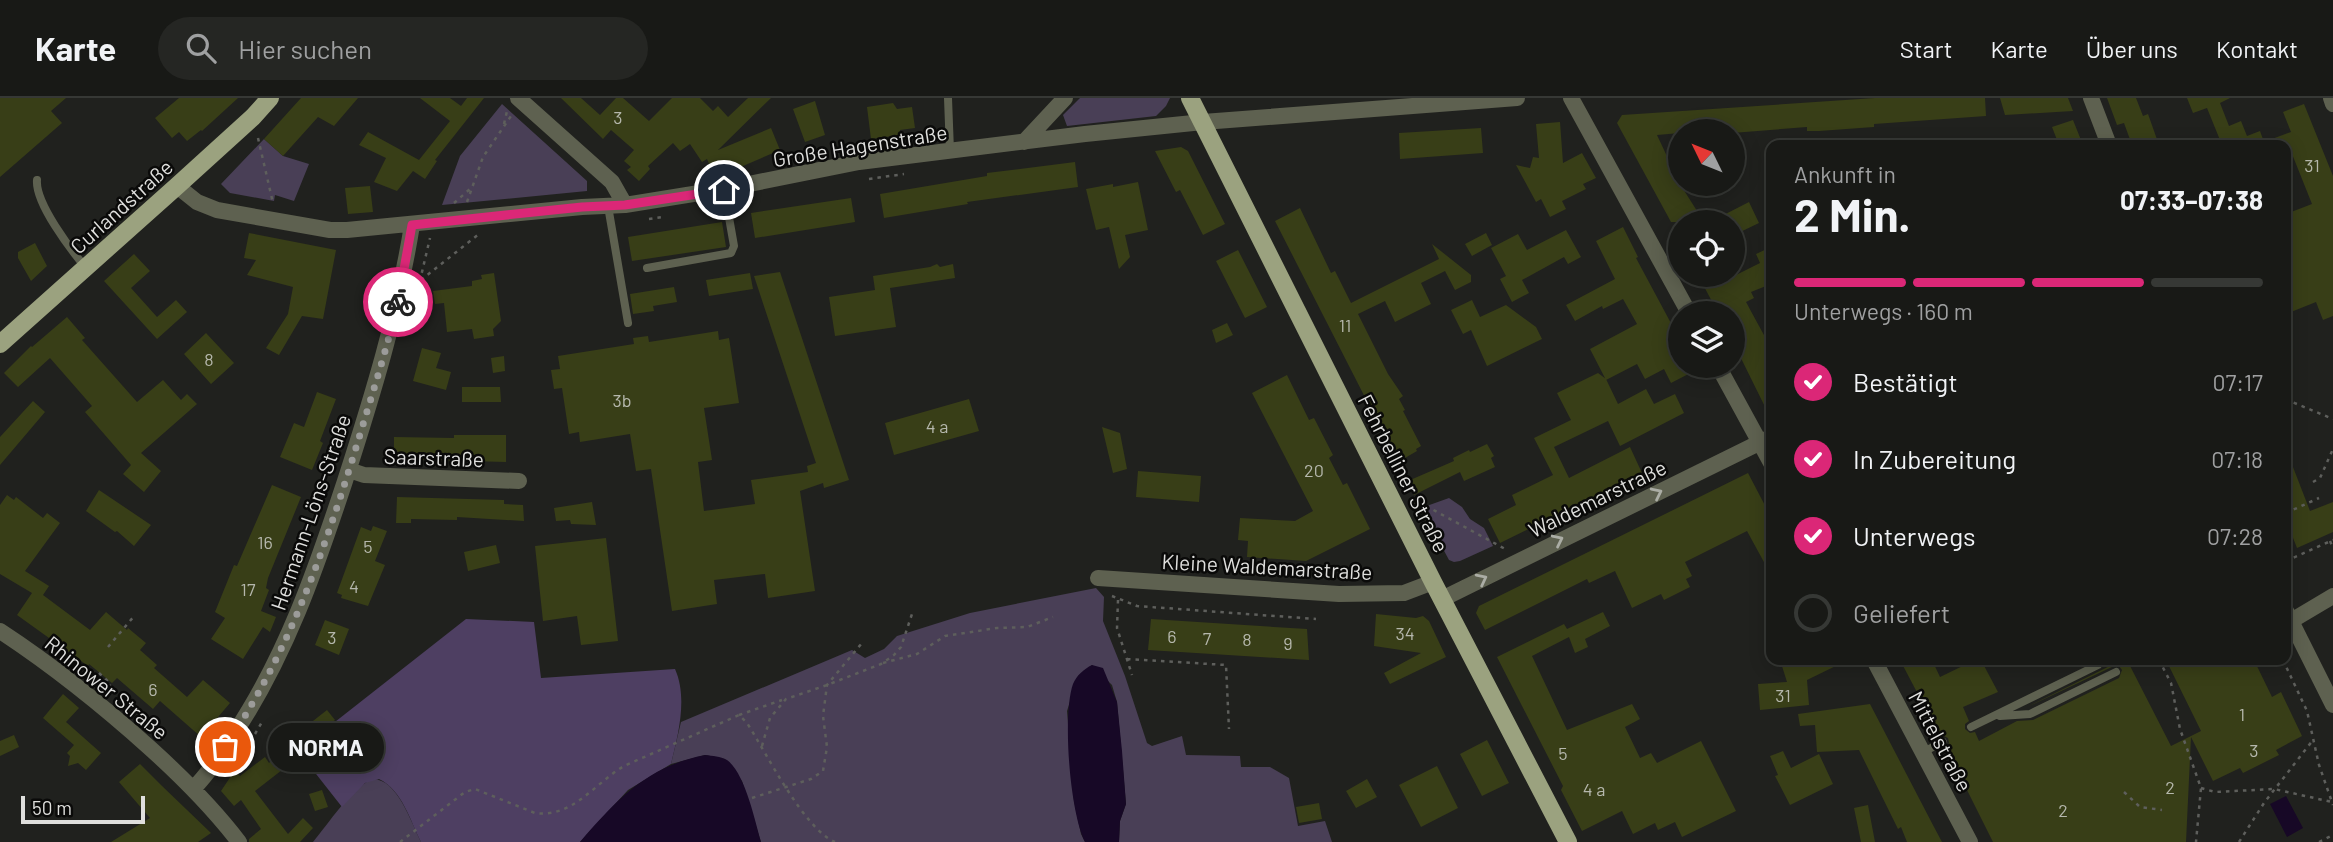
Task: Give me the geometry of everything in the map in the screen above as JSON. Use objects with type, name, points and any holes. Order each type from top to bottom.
[{"type":"main road","name":"Curlandstraße","points":[[0,344],[177,187],[270,98]]},
{"type":"main road","name":"Fehrbelliner Straße","points":[[1190,98],[1433,582],[1568,842]]},
{"type":"street","points":[[1024,142],[1065,98]]},
{"type":"street","name":"Große Hagenstraße","points":[[177,187],[197,202],[217,210],[277,222],[330,230],[412,225],[617,205],[724,190],[859,162],[1024,142],[1203,122],[1517,98]]},
{"type":"street","points":[[1571,98],[1682,301]]},
{"type":"street","points":[[2091,98],[2107,140]]},
{"type":"street","points":[[2331,98],[2333,104]]},
{"type":"street","points":[[515,102],[612,182],[617,205]]},
{"type":"street","name":"Hermann-Löns-Straße","points":[[193,789],[211,769],[240,725],[281,652],[326,539],[396,311],[412,225]]},
{"type":"street","points":[[1726,378],[1765,440]]},
{"type":"street","name":"Waldemarstraße","points":[[1442,599],[1765,440]]},
{"type":"street","name":"Saarstraße","points":[[349,470],[364,475],[519,481]]},
{"type":"street","name":"Kleine Waldemarstraße","points":[[1098,578],[1339,594],[1404,593],[1433,582]]},
{"type":"street","points":[[2291,615],[2333,596]]},
{"type":"street","points":[[2291,622],[2333,705]]},
{"type":"street","name":"Rhinower Straße","points":[[0,631],[45,660],[100,702],[193,789],[235,841]]},
{"type":"street","name":"Mittelstraße","points":[[1877,665],[1970,842]]},
{"type":"lane","points":[[948,98],[950,151]]},
{"type":"lane","points":[[37,180],[36,188],[56,226],[86,268]]},
{"type":"lane","points":[[647,268],[731,253],[734,246],[724,190]]},
{"type":"lane","points":[[617,205],[628,323]]},
{"type":"lane","points":[[1971,727],[2098,665]]},
{"type":"lane","points":[[1994,716],[2030,714],[2116,672]]},
{"type":"lane","points":[[1923,752],[1943,742]]},
{"type":"path","points":[[468,202],[483,157],[501,131],[515,102]]},
{"type":"path","points":[[501,131],[515,102]]},
{"type":"path","points":[[253,117],[277,222]]},
{"type":"path","points":[[421,280],[481,232],[472,232]]},
{"type":"path","points":[[411,315],[429,238],[440,236]]},
{"type":"path","points":[[2291,402],[2333,419]]},
{"type":"path","points":[[2313,482],[2320,478],[2333,449]]},
{"type":"path","points":[[2291,511],[2319,498]]},
{"type":"path","points":[[1397,509],[1417,501],[1522,558]]},
{"type":"path","points":[[2291,559],[2331,540],[2333,548]]},
{"type":"path","points":[[1121,579],[1117,628],[1132,675]]},
{"type":"path","points":[[1112,596],[1137,606],[1315,619]]},
{"type":"path","points":[[881,664],[901,647],[912,614]]},
{"type":"path","points":[[108,647],[135,615]]},
{"type":"path","points":[[400,842],[465,792],[475,789],[542,814],[569,808],[624,766],[739,715],[881,664],[917,654],[945,636],[997,628],[1027,627],[1053,617]]},
{"type":"path","points":[[752,798],[811,779],[822,771],[827,747],[823,716],[827,685],[862,643]]},
{"type":"path","points":[[1127,659],[1226,665],[1229,729]]},
{"type":"path","points":[[2162,665],[2171,683],[2180,729],[2201,788],[2196,842]]},
{"type":"path","points":[[2285,665],[2307,711],[2319,765],[2333,803]]},
{"type":"path","points":[[762,747],[770,718],[786,699]]},
{"type":"path","points":[[739,715],[812,825],[824,838],[835,842]]},
{"type":"path","points":[[2239,842],[2274,789],[2314,740]]},
{"type":"path","points":[[2201,788],[2215,792],[2274,789],[2333,803]]},
{"type":"path","points":[[2124,792],[2140,807],[2162,810]]},
{"type":"path","points":[[2319,842],[2333,835]]},
{"type":"shaded area","points":[[1080,98],[1170,98],[1156,116],[1067,126],[1063,115]]},
{"type":"shaded area","points":[[502,104],[587,181],[587,191],[442,205],[460,156]]},
{"type":"shaded area","points":[[264,139],[283,156],[309,164],[294,201],[275,195],[274,201],[230,193],[221,184]]},
{"type":"shaded area","points":[[1449,498],[1462,507],[1470,519],[1484,528],[1493,546],[1460,561],[1449,560],[1421,508]]},
{"type":"shaded area","points":[[1096,588],[1104,597],[1103,621],[1147,743],[1152,746],[1182,736],[1186,755],[1240,756],[1241,767],[1270,767],[1289,778],[1298,826],[1325,821],[1332,842],[1119,842],[1120,821],[1126,804],[1117,702],[1112,685],[1092,665],[1078,676],[1067,711],[1074,801],[1085,842],[761,842],[742,781],[725,759],[705,755],[671,764],[681,722],[852,650],[865,658],[884,649],[897,636],[970,613]]},
{"type":"shaded area","points":[[466,619],[534,622],[541,678],[675,669],[681,704],[679,729],[671,764],[628,790],[580,842],[421,842],[394,790],[379,779],[365,783],[342,807],[298,751]]},
{"type":"shaded area","points":[[1092,665],[1103,668],[1117,702],[1126,804],[1120,821],[1119,842],[1085,842],[1075,809],[1069,764],[1070,698],[1077,678]]},
{"type":"shaded area","points":[[705,755],[727,760],[739,775],[761,842],[580,842],[635,786],[667,767]]},
{"type":"shaded area","points":[[372,779],[381,781],[396,793],[421,842],[313,842],[348,799]]},
{"type":"shaded area","points":[[2286,796],[2303,828],[2287,837],[2270,804]]},
{"type":"building","points":[[0,98],[66,98],[51,111],[62,123],[0,177]]},
{"type":"building","points":[[179,98],[238,98],[187,141],[179,132],[172,138],[155,118]]},
{"type":"building","points":[[301,98],[358,98],[334,126],[318,117],[283,156],[264,139]]},
{"type":"building","points":[[420,98],[450,98],[461,106],[467,98],[484,98],[435,160],[437,161],[425,179],[413,171],[397,191],[374,182],[386,158],[359,145],[368,132],[419,160],[450,121]]},
{"type":"building","points":[[561,98],[581,98],[600,115],[616,98],[623,98],[649,121],[672,98],[700,98],[713,111],[718,106],[728,117],[748,98],[771,98],[718,150],[771,128],[780,150],[715,178],[707,159],[702,162],[690,144],[680,151],[673,143],[648,166],[650,169],[639,181],[627,170],[631,167],[624,161],[634,150],[611,130],[603,139]]},
{"type":"building","points":[[1875,98],[1985,98],[1986,116],[1819,131],[1807,131],[1807,127],[1745,132],[1745,119],[1668,119],[1668,134],[1657,135],[1668,158],[1668,196],[1688,196],[1696,210],[1668,210],[1668,216],[1617,123],[1622,115]]},
{"type":"building","points":[[2000,98],[2068,98],[2073,111],[2005,115]]},
{"type":"building","points":[[2107,98],[2136,98],[2143,116],[2148,114],[2157,140],[2130,140],[2124,123],[2117,125]]},
{"type":"building","points":[[2187,98],[2230,98],[2220,103],[2229,126],[2241,121],[2247,136],[2260,131],[2263,140],[2220,140],[2207,108],[2193,113]]},
{"type":"building","points":[[815,101],[825,135],[805,142],[793,109]]},
{"type":"building","points":[[893,103],[897,109],[912,107],[915,128],[900,130],[900,135],[871,139],[867,107]]},
{"type":"building","points":[[2304,104],[2333,176],[2333,316],[2323,320],[2316,302],[2291,312],[2291,212],[2312,204],[2292,154],[2291,140],[2269,140],[2291,132],[2283,112]]},
{"type":"building","points":[[2073,120],[2081,140],[2057,140],[2052,127]]},
{"type":"building","points":[[1560,122],[1563,163],[1582,153],[1596,178],[1583,184],[1586,189],[1562,201],[1566,209],[1550,217],[1541,199],[1536,202],[1516,165],[1530,168],[1533,157],[1539,158],[1536,124]]},
{"type":"building","points":[[1481,128],[1483,153],[1400,159],[1399,133]]},
{"type":"building","points":[[1181,147],[1188,151],[1225,224],[1203,235],[1180,190],[1176,192],[1155,151]]},
{"type":"building","points":[[1075,162],[1078,187],[967,202],[968,204],[884,218],[880,194],[987,176],[987,173]]},
{"type":"building","points":[[1138,182],[1148,230],[1125,235],[1130,257],[1119,269],[1109,227],[1096,230],[1086,189]]},
{"type":"building","points":[[370,186],[373,212],[348,214],[345,188]]},
{"type":"building","points":[[851,198],[855,222],[755,238],[751,213]]},
{"type":"building","points":[[1749,202],[1759,223],[1745,230],[1745,210],[1733,210]]},
{"type":"building","points":[[1300,208],[1331,273],[1335,271],[1351,303],[1439,259],[1432,244],[1471,275],[1471,282],[1455,290],[1445,271],[1421,283],[1431,304],[1395,322],[1385,301],[1358,314],[1388,374],[1403,396],[1399,399],[1405,410],[1403,411],[1421,446],[1398,462],[1275,221]]},
{"type":"building","points":[[722,222],[726,247],[632,261],[628,237]]},
{"type":"building","points":[[1623,227],[1638,257],[1636,258],[1668,318],[1668,377],[1664,369],[1645,379],[1637,364],[1606,380],[1590,349],[1637,324],[1623,299],[1603,309],[1602,306],[1575,321],[1566,305],[1615,279],[1596,241]]},
{"type":"building","points":[[1566,230],[1581,257],[1568,264],[1564,257],[1522,280],[1529,293],[1512,302],[1500,279],[1506,276],[1491,248],[1518,234],[1527,250]]},
{"type":"building","points":[[249,233],[336,250],[323,319],[302,316],[279,355],[266,348],[288,314],[293,287],[247,275],[256,260],[244,258]]},
{"type":"building","points":[[1486,233],[1492,245],[1472,256],[1465,244]]},
{"type":"building","points":[[35,243],[47,266],[31,281],[18,258],[18,252]]},
{"type":"building","points":[[1766,249],[1766,286],[1751,292],[1754,298],[1746,302],[1766,339],[1766,409],[1745,366],[1745,301],[1712,301],[1704,287],[1745,287],[1745,270],[1760,263],[1756,254]]},
{"type":"building","points":[[1238,250],[1267,307],[1245,318],[1216,261]]},
{"type":"building","points":[[134,254],[150,271],[131,288],[157,317],[176,300],[187,312],[157,339],[104,281]]},
{"type":"building","points":[[937,264],[940,267],[953,264],[955,278],[890,288],[896,327],[835,336],[829,297],[875,290],[873,276]]},
{"type":"building","points":[[780,272],[849,480],[824,488],[823,483],[800,491],[815,591],[768,598],[765,574],[714,580],[717,604],[672,611],[651,469],[636,471],[630,434],[580,442],[579,432],[569,434],[562,388],[554,389],[551,370],[560,369],[558,356],[634,344],[633,338],[648,336],[649,342],[718,331],[719,340],[729,338],[739,403],[704,408],[712,460],[698,462],[704,511],[755,504],[751,480],[808,472],[807,466],[816,463],[754,276]]},
{"type":"building","points":[[494,273],[501,321],[493,329],[494,336],[474,339],[472,329],[447,332],[444,303],[435,304],[433,291],[472,286],[472,281],[482,279],[481,275]]},
{"type":"building","points":[[750,273],[753,289],[709,296],[706,280]]},
{"type":"building","points":[[674,287],[677,302],[653,306],[654,311],[633,314],[630,294]]},
{"type":"building","points":[[1472,300],[1480,317],[1506,305],[1536,327],[1542,339],[1487,366],[1471,330],[1463,334],[1451,310]]},
{"type":"building","points":[[67,317],[85,338],[82,340],[137,402],[163,380],[181,400],[187,394],[197,404],[141,453],[161,471],[144,492],[123,474],[131,465],[85,412],[92,406],[50,358],[18,387],[4,373],[31,346]]},
{"type":"building","points":[[1227,323],[1233,335],[1216,343],[1212,330]]},
{"type":"building","points":[[206,333],[234,363],[211,384],[184,354]]},
{"type":"building","points":[[422,348],[441,353],[436,368],[451,372],[446,390],[413,381]]},
{"type":"building","points":[[504,356],[505,371],[493,373],[491,358]]},
{"type":"building","points":[[1598,373],[1606,379],[1618,404],[1646,389],[1654,404],[1675,394],[1684,413],[1620,446],[1608,421],[1554,447],[1569,478],[1630,447],[1642,473],[1500,543],[1488,519],[1516,505],[1512,495],[1553,475],[1534,438],[1571,420],[1557,393]]},
{"type":"building","points":[[1287,375],[1309,420],[1314,418],[1333,455],[1329,458],[1343,485],[1347,483],[1370,529],[1306,561],[1247,557],[1248,541],[1238,540],[1240,518],[1295,521],[1313,511],[1252,393]]},
{"type":"building","points":[[462,387],[500,387],[501,402],[462,402]]},
{"type":"building","points":[[317,392],[336,399],[312,470],[280,457],[294,423],[304,427]]},
{"type":"building","points":[[969,399],[979,431],[894,455],[885,423]]},
{"type":"building","points":[[33,401],[45,412],[0,465],[0,437]]},
{"type":"building","points":[[1102,427],[1120,433],[1127,469],[1113,473]]},
{"type":"building","points":[[454,435],[506,435],[506,462],[394,459],[394,437],[454,438]]},
{"type":"building","points":[[1487,444],[1494,456],[1491,458],[1495,467],[1464,481],[1460,472],[1414,495],[1408,481],[1454,461],[1453,458],[1469,450],[1470,452]]},
{"type":"building","points":[[2291,462],[2310,511],[2333,502],[2333,532],[2297,548],[2291,533]]},
{"type":"building","points":[[1138,471],[1201,476],[1199,502],[1136,497]]},
{"type":"building","points":[[1748,473],[1766,507],[1766,566],[1747,531],[1685,562],[1692,576],[1686,579],[1690,587],[1664,600],[1661,594],[1632,608],[1615,571],[1589,583],[1587,579],[1485,630],[1476,613],[1479,606]]},
{"type":"building","points":[[272,485],[301,497],[268,578],[266,588],[269,590],[261,611],[276,617],[270,632],[263,627],[243,659],[211,639],[225,618],[215,612]]},
{"type":"building","points":[[99,490],[151,525],[134,546],[117,531],[86,511]]},
{"type":"building","points":[[7,495],[14,500],[16,497],[43,518],[47,513],[60,523],[25,571],[49,586],[43,595],[90,630],[106,612],[146,643],[140,650],[157,665],[154,668],[187,697],[203,680],[230,703],[201,737],[160,701],[153,709],[117,678],[112,683],[17,615],[32,593],[0,574],[0,505]]},
{"type":"building","points":[[397,497],[504,500],[504,504],[523,505],[524,521],[457,517],[457,520],[411,519],[411,523],[396,523]]},
{"type":"building","points":[[592,502],[596,525],[571,524],[570,520],[556,521],[554,508]]},
{"type":"building","points":[[373,526],[387,531],[375,561],[385,565],[368,606],[341,598],[342,595],[337,593],[361,527],[371,531]]},
{"type":"building","points":[[606,538],[618,641],[581,645],[577,616],[543,621],[535,546]]},
{"type":"building","points":[[496,545],[500,563],[468,571],[464,552]]},
{"type":"building","points":[[1603,612],[1610,626],[1585,639],[1588,647],[1575,653],[1569,637],[1532,656],[1567,730],[1632,704],[1640,719],[1625,727],[1640,758],[1651,753],[1657,763],[1701,741],[1736,811],[1682,837],[1675,822],[1658,830],[1655,823],[1633,834],[1622,811],[1582,831],[1561,790],[1563,786],[1497,657],[1564,624],[1567,629]]},
{"type":"building","points":[[1376,614],[1416,618],[1423,616],[1429,621],[1446,657],[1390,684],[1384,673],[1421,653],[1374,646]]},
{"type":"building","points":[[1151,619],[1307,629],[1309,660],[1148,650]]},
{"type":"building","points":[[325,620],[349,629],[339,655],[315,645]]},
{"type":"building","points":[[1838,665],[1807,680],[1809,705],[1760,710],[1758,684],[1787,682],[1782,666]]},
{"type":"building","points":[[1903,665],[1934,665],[1940,677],[1965,665],[1984,665],[1998,692],[1963,707],[1969,721],[1965,724],[1965,729],[1970,733],[1975,732],[1979,741],[2017,721],[2033,720],[2119,678],[2122,670],[2119,666],[2114,666],[2027,707],[2112,665],[2130,665],[2171,746],[2201,731],[2168,665],[2256,665],[2272,697],[2281,692],[2302,736],[2276,750],[2279,755],[2243,773],[2240,768],[2213,781],[2191,737],[2186,842],[1993,842],[1946,748],[1948,738],[1940,736]]},
{"type":"building","points":[[63,694],[79,708],[66,722],[101,753],[86,770],[78,763],[68,766],[70,756],[67,753],[74,745],[43,718]]},
{"type":"building","points":[[1870,704],[1942,842],[1907,842],[1859,750],[1817,752],[1815,725],[1800,726],[1798,714]]},
{"type":"building","points":[[327,710],[335,720],[286,761],[281,756],[304,728]]},
{"type":"building","points":[[14,735],[19,747],[0,756],[0,741]]},
{"type":"building","points":[[1487,740],[1509,783],[1482,796],[1460,754]]},
{"type":"building","points":[[1783,751],[1791,768],[1819,754],[1833,784],[1790,805],[1775,776],[1778,775],[1770,756]]},
{"type":"building","points":[[265,757],[269,763],[272,760],[282,770],[255,791],[288,834],[303,818],[313,828],[300,842],[249,842],[261,829],[241,800],[234,806],[221,791],[235,770],[240,776]]},
{"type":"building","points":[[140,764],[211,833],[198,842],[111,842],[150,818],[119,782]]},
{"type":"building","points":[[1437,766],[1458,808],[1421,827],[1399,785]]},
{"type":"building","points":[[1367,779],[1377,797],[1356,808],[1346,791]]},
{"type":"building","points":[[322,790],[328,807],[315,811],[309,794]]},
{"type":"building","points":[[1319,803],[1322,819],[1299,823],[1296,807]]},
{"type":"building","points":[[1868,805],[1875,842],[1861,842],[1854,808]]},
{"type":"way so far","points":[[225,747],[271,672],[304,599],[349,470],[398,302]]},
{"type":"place","name":"NORMA","points":[[225,747]]},
{"type":"route","points":[[398,302],[412,225],[463,218],[625,205],[724,190]]}]
